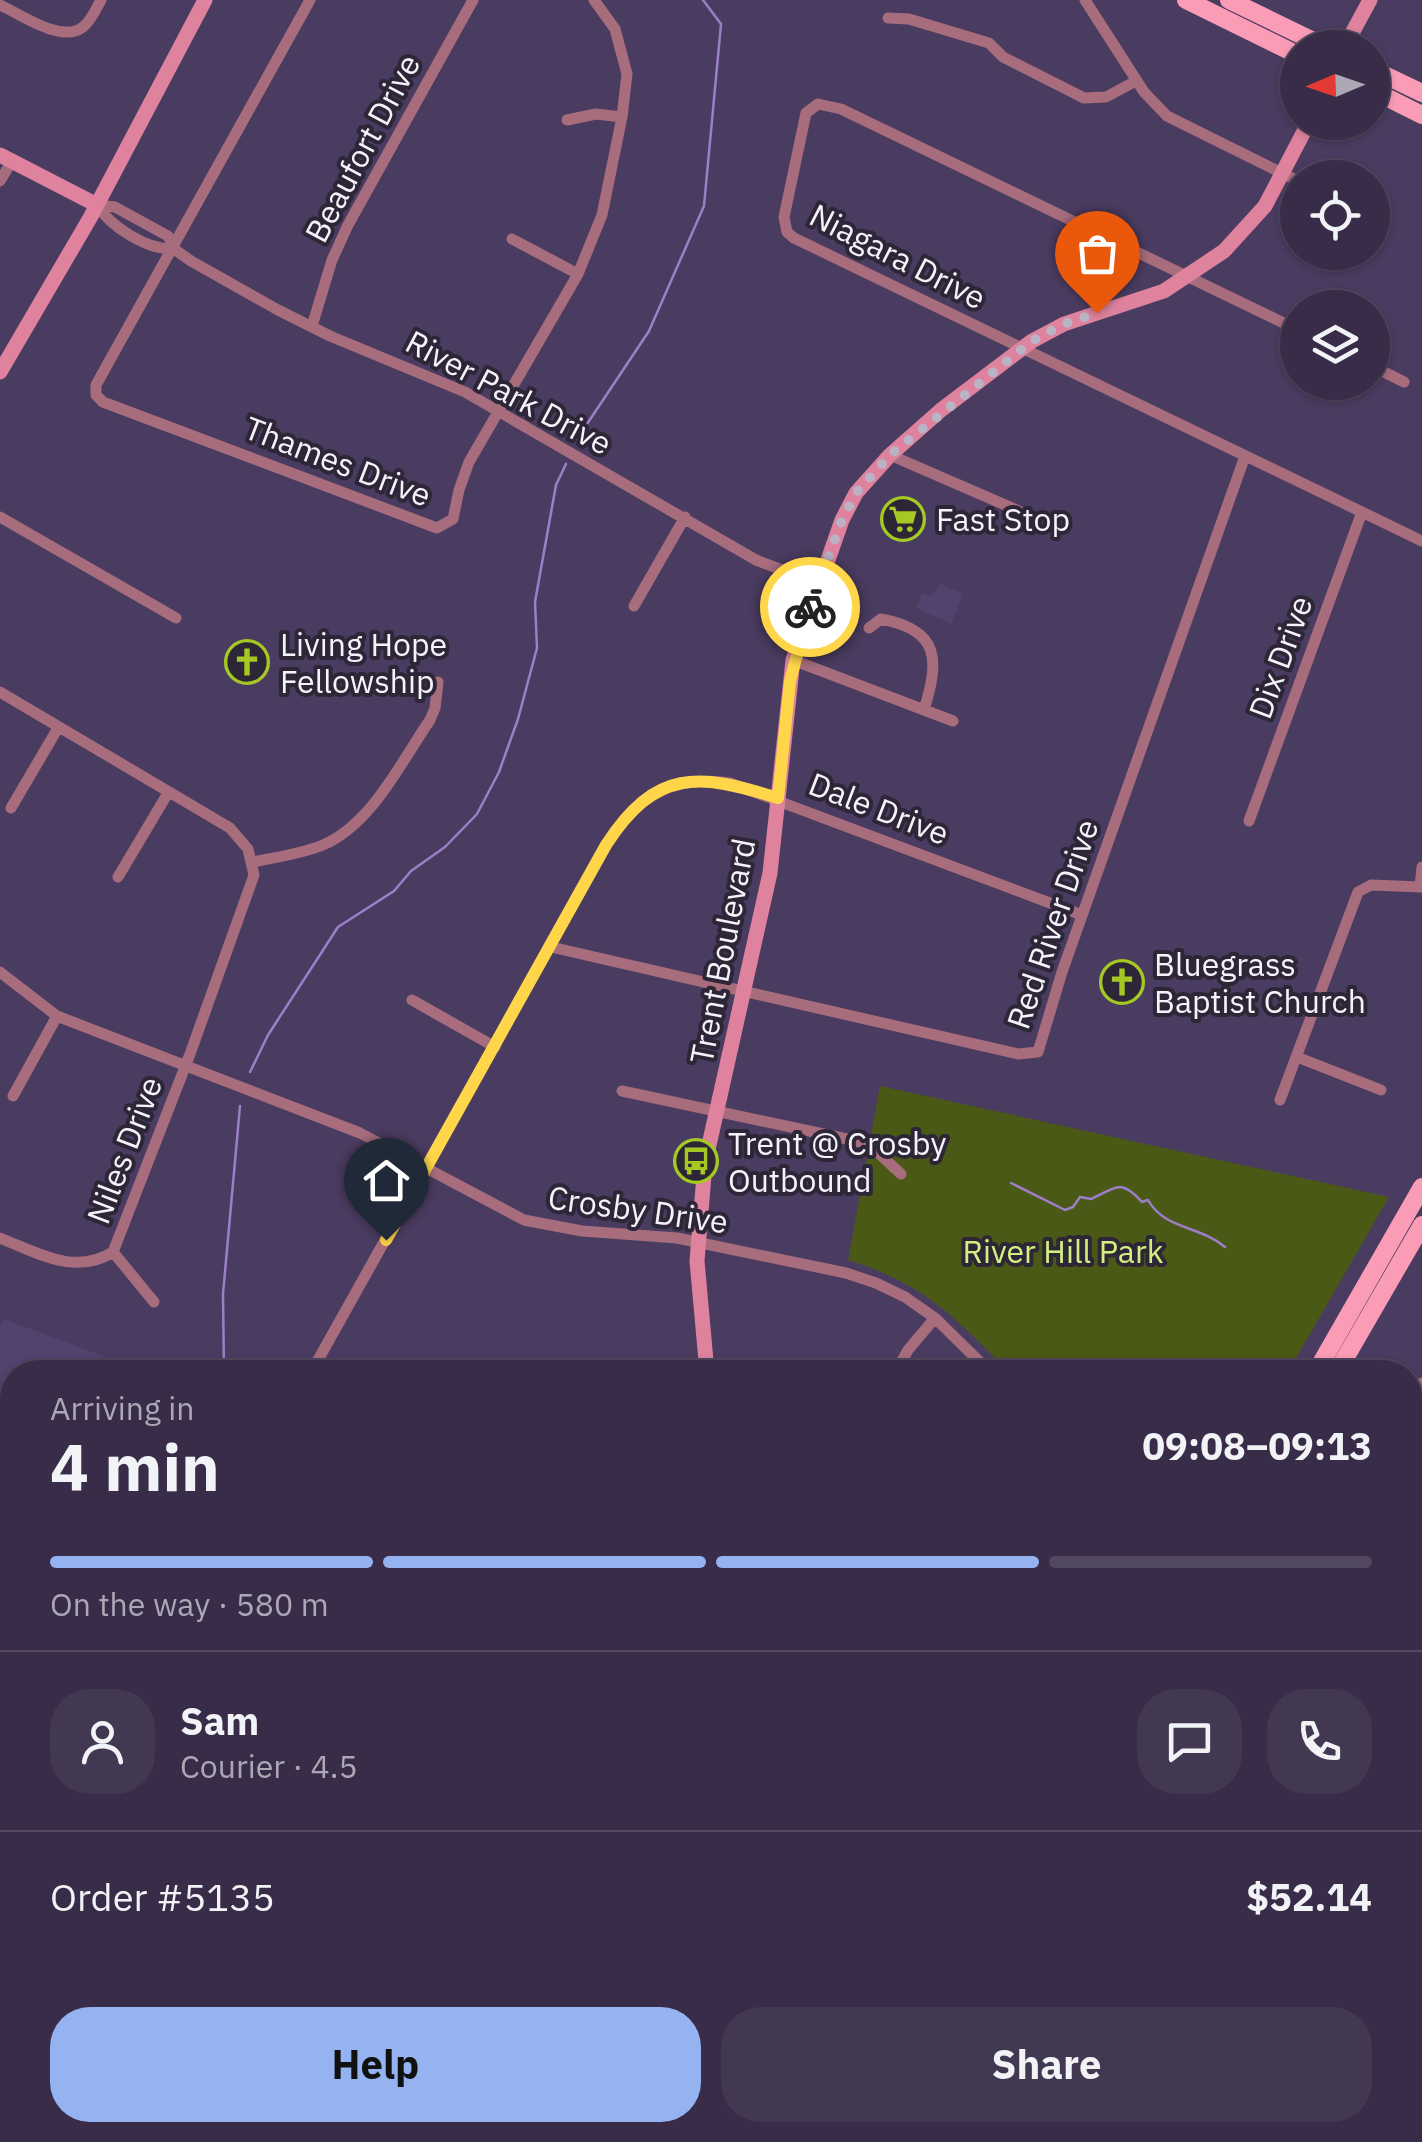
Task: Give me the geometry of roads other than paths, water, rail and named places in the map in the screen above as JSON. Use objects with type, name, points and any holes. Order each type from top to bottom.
[{"type":"main road","points":[[1186,0],[1280,45]]},
{"type":"main road","points":[[1229,0],[1291,30]]},
{"type":"main road","points":[[1390,78],[1422,93]]},
{"type":"main road","points":[[1390,99],[1422,115]]},
{"type":"main road","points":[[1323,1360],[1422,1188]]},
{"type":"main road","points":[[1345,1360],[1422,1225]]},
{"type":"street","points":[[0,5],[55,30],[70,32],[83,28],[101,0]]},
{"type":"street","points":[[0,372],[97,205],[205,0]]},
{"type":"street","name":"Thames Drive","points":[[310,0],[96,384],[96,395],[103,402],[437,528],[453,519],[463,476],[578,274],[602,215],[627,74],[615,28],[594,0]]},
{"type":"street","name":"Beaufort Drive","points":[[312,326],[332,260],[348,225],[472,0]]},
{"type":"street","points":[[1084,0],[1154,104],[1184,127],[1280,173]]},
{"type":"street","points":[[1354,30],[1370,0]]},
{"type":"street","points":[[888,18],[909,19],[990,43],[1003,57],[1084,98],[1106,97],[1136,81]]},
{"type":"street","name":"Niagara Drive","points":[[1280,321],[828,104],[811,108],[802,122],[784,217],[787,232],[806,245],[1422,541]]},
{"type":"street","points":[[568,120],[596,114],[622,116]]},
{"type":"street","points":[[0,181],[6,158]]},
{"type":"street","name":"River Park Drive","points":[[6,158],[97,205],[108,221],[160,249],[174,249],[207,271],[312,326],[433,376],[756,560],[819,584]]},
{"type":"street","name":"Trent Boulevard","points":[[706,1360],[697,1242],[705,1163],[770,874],[793,660],[826,556],[856,493],[890,455],[1021,349],[1064,324],[1140,300],[1188,276],[1224,250],[1280,190]]},
{"type":"street","points":[[512,238],[578,274]]},
{"type":"street","points":[[1390,375],[1404,382]]},
{"type":"street","points":[[890,455],[1019,511]]},
{"type":"street","name":"Red River Drive","points":[[551,947],[1018,1054],[1034,1054],[1040,1048],[1082,915],[1245,456]]},
{"type":"street","name":"Dix Drive","points":[[1250,821],[1362,512]]},
{"type":"street","points":[[0,517],[176,618]]},
{"type":"street","points":[[634,606],[686,517]]},
{"type":"street","points":[[869,628],[881,618],[891,620],[922,634],[930,644],[934,678],[924,710]]},
{"type":"street","points":[[793,660],[954,721]]},
{"type":"street","points":[[0,692],[230,828],[240,836],[253,862],[322,845],[348,830],[430,720],[438,682]]},
{"type":"street","points":[[11,808],[58,728]]},
{"type":"street","name":"Dale Drive","points":[[318,1360],[606,845],[625,818],[646,800],[672,785],[707,780],[778,798],[1082,915]]},
{"type":"street","points":[[118,877],[168,793]]},
{"type":"street","name":"Niles Drive","points":[[0,1238],[70,1264],[91,1263],[113,1252],[252,886],[253,862]]},
{"type":"street","points":[[1280,1100],[1358,892],[1371,884],[1421,887],[1422,867]]},
{"type":"street","name":"Crosby Drive","points":[[0,972],[57,1016],[360,1133],[498,1208],[536,1224],[697,1242],[863,1278],[905,1297],[935,1318],[978,1360]]},
{"type":"street","points":[[412,1000],[495,1047]]},
{"type":"street","points":[[12,1096],[57,1016]]},
{"type":"street","points":[[1298,1057],[1382,1090]]},
{"type":"street","points":[[622,1091],[862,1142],[901,1174]]},
{"type":"street","points":[[113,1252],[154,1302]]},
{"type":"street","points":[[903,1360],[935,1318]]},
{"type":"waterway","points":[[577,439],[649,331],[704,206],[721,24],[703,0]]},
{"type":"waterway","points":[[250,1072],[268,1035],[338,927],[394,891],[411,871],[445,847],[477,814],[499,772],[537,648],[535,602],[556,485],[566,464]]},
{"type":"waterway","points":[[224,1360],[223,1294],[240,1106]]},
{"type":"waterway","points":[[1011,1183],[1065,1210],[1080,1197],[1091,1199],[1123,1188],[1142,1202],[1148,1200],[1164,1217],[1225,1247]]},
{"type":"place","name":"Fast Stop","points":[[903,519]]},
{"type":"place","name":"Living Hope Fellowship","points":[[247,662]]},
{"type":"place","name":"Bluegrass Baptist Church","points":[[1122,982]]},
{"type":"place","name":"Trent @ Crosby Outbound","points":[[696,1161]]},
{"type":"park label","name":"River Hill Park","points":[[1063,1251]]}]
